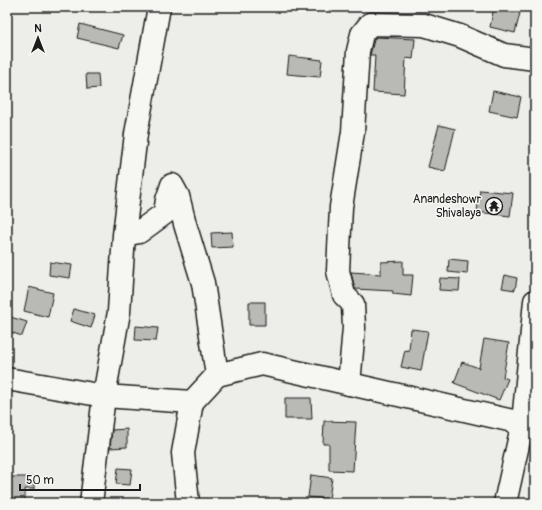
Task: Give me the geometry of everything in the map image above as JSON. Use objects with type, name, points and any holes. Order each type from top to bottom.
[{"type":"street","points":[[91,503],[104,396],[118,312],[124,235],[136,134],[159,7]]},
{"type":"street","points":[[349,384],[354,328],[353,304],[344,295],[338,272],[341,207],[353,132],[358,51],[362,34],[370,24],[424,25],[460,36],[504,55],[535,59]]},
{"type":"street","points":[[124,235],[140,232],[165,214],[167,200],[172,186],[178,196],[203,283],[218,375]]},
{"type":"street","points":[[505,503],[529,424],[535,301]]},
{"type":"street","points":[[188,503],[183,453],[192,402],[218,375],[262,364],[529,424]]},
{"type":"street","points":[[7,380],[104,396],[192,402]]},
{"type":"building","points":[[494,7],[520,13],[515,33],[490,27]]},
{"type":"building","points":[[80,24],[123,35],[119,48],[77,38]]},
{"type":"building","points":[[376,37],[415,39],[413,59],[406,58],[404,94],[373,92],[375,55],[370,55]]},
{"type":"building","points":[[289,56],[322,60],[320,77],[287,74]]},
{"type":"building","points":[[86,74],[98,74],[99,88],[87,89]]},
{"type":"building","points":[[493,91],[521,97],[517,117],[489,111]]},
{"type":"building","points":[[439,125],[455,129],[445,171],[428,167]]},
{"type":"building","points":[[480,190],[513,193],[510,216],[477,212]]},
{"type":"building","points":[[232,232],[233,247],[212,248],[211,233]]},
{"type":"building","points":[[449,259],[468,261],[467,274],[448,272]]},
{"type":"building","points":[[403,261],[403,275],[413,275],[411,296],[393,294],[393,291],[355,289],[351,272],[381,274],[381,262]]},
{"type":"building","points":[[50,262],[72,265],[70,278],[49,275]]},
{"type":"building","points":[[505,275],[517,278],[515,290],[502,288]]},
{"type":"building","points":[[440,278],[460,279],[459,291],[439,290]]},
{"type":"building","points":[[29,287],[53,293],[48,317],[24,311]]},
{"type":"building","points":[[249,302],[265,302],[265,325],[249,325]]},
{"type":"building","points":[[74,309],[95,315],[91,328],[70,321]]},
{"type":"building","points":[[7,316],[27,322],[22,336],[7,331]]},
{"type":"building","points":[[136,326],[158,328],[156,341],[135,340]]},
{"type":"building","points":[[411,329],[428,331],[421,371],[401,367],[405,350],[409,351]]},
{"type":"building","points":[[484,339],[509,343],[503,377],[508,379],[499,400],[454,383],[462,362],[479,368]]},
{"type":"building","points":[[285,398],[311,398],[312,419],[285,419]]},
{"type":"building","points":[[324,421],[356,422],[353,471],[329,470],[329,444],[323,444]]},
{"type":"building","points":[[127,429],[127,447],[110,448],[112,430]]},
{"type":"building","points":[[118,468],[132,469],[130,485],[116,484]]},
{"type":"building","points":[[311,475],[332,478],[329,499],[308,497]]},
{"type":"building","points":[[9,477],[34,477],[34,489],[25,489],[25,503],[9,503]]},
{"type":"place","name":"Anandeshowr Shivalaya","points":[[494,206]]}]
